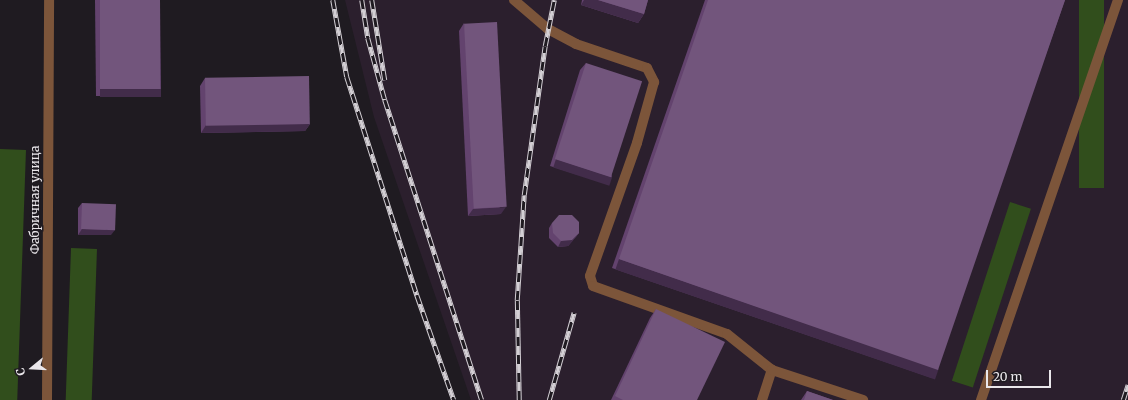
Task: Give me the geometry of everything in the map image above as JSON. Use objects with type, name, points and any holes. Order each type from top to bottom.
[{"type":"street","name":"Фабричная улица","points":[[47,400],[48,0]]},
{"type":"street","points":[[514,0],[548,29],[576,44],[646,68],[654,82],[637,143],[590,276],[593,286],[727,334],[772,370],[863,400]]},
{"type":"street","points":[[981,400],[1118,0]]},
{"type":"street","points":[[762,400],[772,370]]},
{"type":"shaded area","points":[[345,0],[1128,0],[1128,400],[471,400],[374,117]]},
{"type":"green space","points":[[1079,0],[1104,0],[1104,188],[1079,188]]},
{"type":"green space","points":[[0,149],[26,150],[17,400],[0,400]]},
{"type":"green space","points":[[1010,202],[1031,209],[973,388],[952,381]]},
{"type":"green space","points":[[71,248],[97,249],[92,400],[66,400]]},
{"type":"building","points":[[100,0],[160,0],[160,89],[100,89]]},
{"type":"building","points":[[598,0],[648,0],[644,14]]},
{"type":"building","points":[[708,0],[1065,0],[938,370],[619,259]]},
{"type":"building","points":[[497,22],[507,207],[474,208],[464,24]]},
{"type":"building","points":[[586,63],[642,81],[611,177],[555,159]]},
{"type":"building","points":[[309,76],[310,124],[206,126],[205,78]]},
{"type":"building","points":[[82,203],[116,204],[115,230],[81,229]]},
{"type":"building","points":[[559,215],[572,215],[579,222],[579,233],[572,240],[561,241],[553,233],[552,223]]},
{"type":"building","points":[[656,309],[725,342],[697,400],[623,400],[615,396]]},
{"type":"building","points":[[807,391],[833,400],[804,400]]},
{"type":"railway","points":[[333,0],[347,77],[417,295],[454,400]]},
{"type":"railway","points":[[362,0],[368,38],[385,100],[482,400]]},
{"type":"railway","points":[[372,0],[385,80]]},
{"type":"railway","points":[[519,400],[517,300],[524,195],[545,46],[554,0]]},
{"type":"railway","points":[[549,400],[574,312]]},
{"type":"railway","points":[[1123,400],[1128,385]]}]
